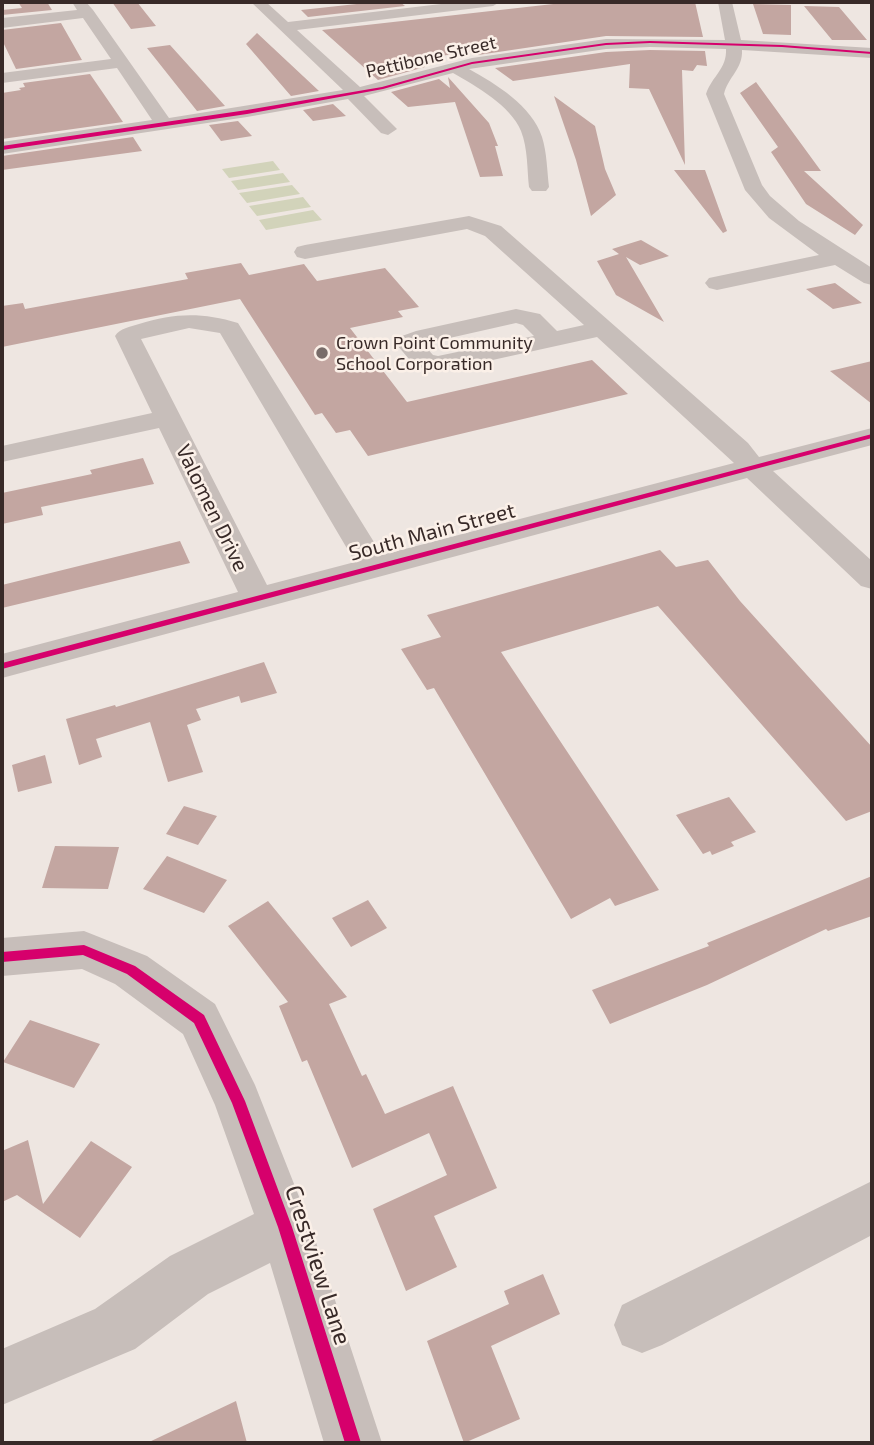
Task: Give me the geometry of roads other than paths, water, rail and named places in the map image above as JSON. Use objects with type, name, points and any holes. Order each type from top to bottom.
[{"type":"street","points":[[258,2],[355,92],[356,99],[388,129]]},
{"type":"street","points":[[285,27],[441,5],[493,2]]},
{"type":"street","points":[[725,2],[734,62],[719,83],[715,94],[752,186],[767,206],[779,216],[872,278]]},
{"type":"street","points":[[2,23],[84,8],[164,124]]},
{"type":"street","name":"Pettibone Street","points":[[2,148],[396,85],[453,67],[613,43],[824,48],[872,53]]},
{"type":"street","points":[[2,78],[121,63]]},
{"type":"street","points":[[453,67],[464,72],[524,120],[532,135],[539,187]]},
{"type":"street","points":[[305,252],[469,222],[493,231],[738,449],[752,467],[872,579]]},
{"type":"street","points":[[717,283],[840,257]]},
{"type":"street","name":"Valomen Drive","points":[[257,598],[127,336],[172,321],[205,319],[229,328],[374,567]]},
{"type":"street","points":[[551,339],[603,328]]},
{"type":"street","points":[[2,454],[167,418]]},
{"type":"street","name":"South Main Street","points":[[2,666],[872,436]]},
{"type":"street","name":"Crestview Lane","points":[[2,957],[84,950],[131,970],[199,1019],[238,1101],[285,1227],[354,1443]]},
{"type":"street","points":[[642,1325],[872,1207]]},
{"type":"street","points":[[2,1377],[115,1329],[190,1275],[285,1227]]},
{"type":"place","name":"Crown Point Community School Corporation","points":[[322,353]]}]
